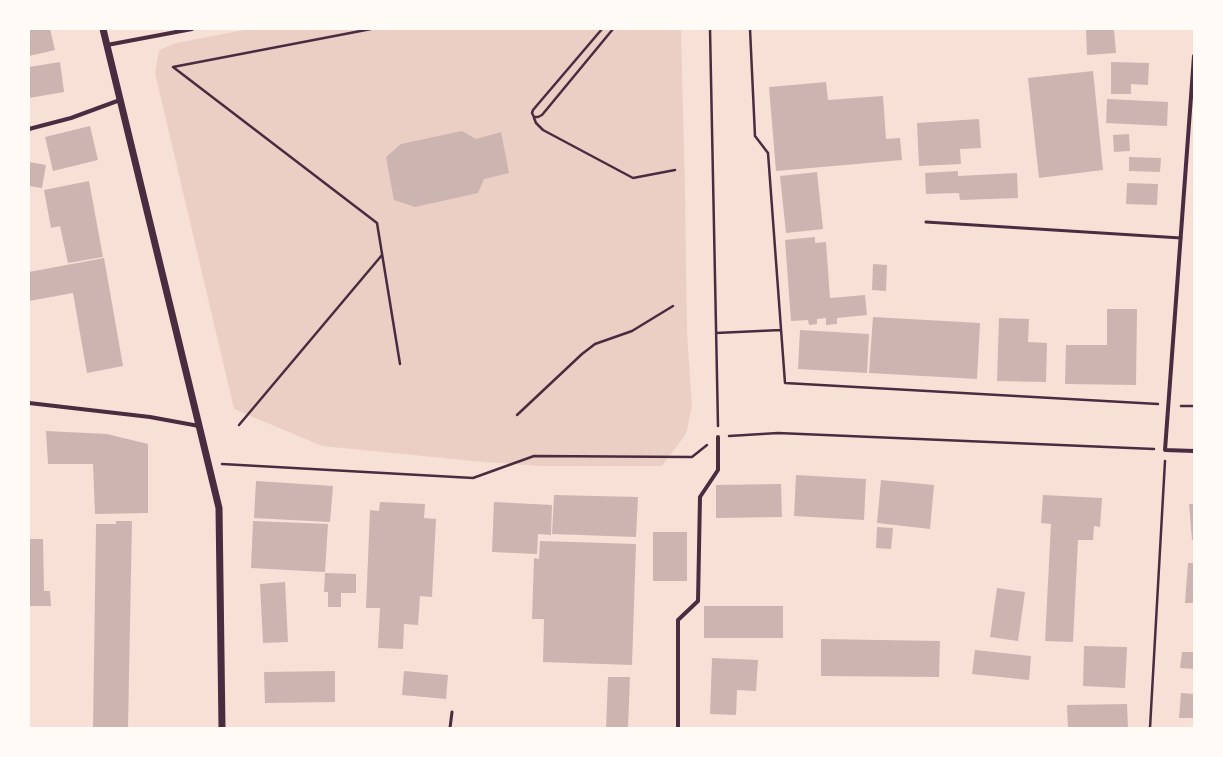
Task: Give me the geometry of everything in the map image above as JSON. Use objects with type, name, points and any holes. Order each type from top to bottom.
[{"type":"street","points":[[103,29],[219,508],[222,728]]},
{"type":"street","points":[[107,45],[192,29]]},
{"type":"street","points":[[1194,56],[1165,450],[1194,451]]},
{"type":"street","points":[[29,128],[71,118],[120,100]]},
{"type":"street","points":[[29,403],[150,417],[199,426]]},
{"type":"street","points":[[678,728],[678,620],[698,601],[700,497],[718,470],[718,437]]},
{"type":"lane","points":[[926,222],[1181,238]]},
{"type":"lane","points":[[450,728],[452,712]]},
{"type":"path","points":[[371,29],[173,67],[377,223],[400,364]]},
{"type":"path","points":[[602,29],[533,110],[532,113],[536,123],[543,130],[633,178],[674,170]]},
{"type":"path","points":[[534,117],[542,115],[614,29]]},
{"type":"path","points":[[710,29],[718,437]]},
{"type":"path","points":[[750,29],[755,136],[768,153],[785,383],[1168,405]]},
{"type":"path","points":[[239,425],[383,255]]},
{"type":"path","points":[[517,415],[582,354],[595,344],[632,331],[673,306]]},
{"type":"path","points":[[716,333],[781,330]]},
{"type":"path","points":[[208,463],[473,478],[534,456],[692,457],[718,437],[778,433],[1165,450],[1150,728]]},
{"type":"shaded area","points":[[250,29],[681,29],[687,332],[692,406],[686,434],[662,466],[540,466],[322,446],[234,409],[155,73],[159,50],[176,43]]},
{"type":"building","points":[[29,29],[50,29],[55,50],[29,56]]},
{"type":"building","points":[[1086,29],[1114,29],[1116,53],[1087,55]]},
{"type":"building","points":[[60,62],[64,92],[29,98],[29,67]]},
{"type":"building","points":[[1111,62],[1149,63],[1148,85],[1131,84],[1131,94],[1111,94]]},
{"type":"building","points":[[1093,71],[1103,170],[1039,178],[1028,78]]},
{"type":"building","points":[[826,82],[828,100],[883,96],[886,139],[900,138],[902,160],[776,171],[769,87]]},
{"type":"building","points":[[1107,99],[1168,102],[1167,126],[1106,123]]},
{"type":"building","points":[[979,119],[981,148],[960,149],[961,164],[919,166],[917,123]]},
{"type":"building","points":[[90,126],[98,160],[53,171],[45,137]]},
{"type":"building","points":[[462,131],[476,139],[501,132],[509,173],[484,179],[478,193],[415,207],[394,200],[386,157],[401,144]]},
{"type":"building","points":[[1129,134],[1130,151],[1114,152],[1113,135]]},
{"type":"building","points":[[1129,157],[1161,158],[1160,172],[1129,171]]},
{"type":"building","points":[[29,162],[46,165],[42,188],[29,186]]},
{"type":"building","points":[[958,171],[958,176],[1017,173],[1018,198],[960,200],[959,193],[926,194],[925,173]]},
{"type":"building","points":[[817,172],[823,229],[786,233],[780,176]]},
{"type":"building","points":[[89,181],[103,257],[68,263],[60,226],[51,228],[44,190]]},
{"type":"building","points":[[1127,183],[1158,184],[1157,205],[1126,204]]},
{"type":"building","points":[[815,237],[815,243],[826,242],[830,298],[865,295],[867,315],[837,318],[837,324],[826,325],[826,318],[817,319],[817,324],[809,325],[808,320],[791,321],[785,240]]},
{"type":"building","points":[[104,258],[123,366],[87,373],[73,293],[29,301],[29,272]]},
{"type":"building","points":[[873,264],[887,265],[886,291],[872,290]]},
{"type":"building","points":[[1107,309],[1137,309],[1136,385],[1065,384],[1066,345],[1107,345]]},
{"type":"building","points":[[873,317],[980,323],[977,379],[869,373]]},
{"type":"building","points":[[999,318],[1029,319],[1028,342],[1047,343],[1046,382],[997,381]]},
{"type":"building","points":[[800,330],[869,334],[867,373],[798,369]]},
{"type":"building","points":[[46,431],[107,434],[148,444],[148,513],[95,514],[93,464],[48,464]]},
{"type":"building","points":[[796,475],[866,479],[864,520],[794,516]]},
{"type":"building","points":[[881,480],[934,485],[930,529],[877,523]]},
{"type":"building","points":[[256,481],[333,486],[330,522],[254,518]]},
{"type":"building","points":[[781,484],[782,517],[716,518],[716,485]]},
{"type":"building","points":[[554,495],[638,497],[636,537],[552,534]]},
{"type":"building","points":[[1043,495],[1102,498],[1100,527],[1094,526],[1093,540],[1078,540],[1073,642],[1045,641],[1051,524],[1041,523]]},
{"type":"building","points":[[380,502],[425,504],[424,518],[436,519],[432,597],[420,596],[418,625],[404,624],[403,649],[378,648],[380,608],[366,608],[370,510],[379,511]]},
{"type":"building","points":[[494,502],[552,505],[551,535],[538,534],[537,554],[492,552]]},
{"type":"building","points":[[1189,504],[1194,504],[1194,540],[1192,540]]},
{"type":"building","points":[[116,521],[132,521],[128,728],[93,728],[96,524],[116,524]]},
{"type":"building","points":[[253,521],[328,524],[325,572],[251,568]]},
{"type":"building","points":[[877,527],[893,528],[891,549],[876,548]]},
{"type":"building","points":[[653,532],[687,532],[687,581],[653,581]]},
{"type":"building","points":[[29,539],[43,539],[44,591],[50,591],[51,606],[29,606]]},
{"type":"building","points":[[540,541],[636,544],[632,665],[543,662],[544,619],[532,619],[534,558],[539,559]]},
{"type":"building","points":[[1188,563],[1194,563],[1194,603],[1185,603]]},
{"type":"building","points":[[325,573],[356,574],[356,593],[341,593],[341,607],[328,607],[328,592],[324,592]]},
{"type":"building","points":[[285,582],[288,642],[263,643],[260,584]]},
{"type":"building","points":[[997,588],[1025,592],[1018,641],[990,637]]},
{"type":"building","points":[[704,606],[783,606],[783,638],[704,638]]},
{"type":"building","points":[[821,639],[940,641],[939,677],[821,676]]},
{"type":"building","points":[[1084,646],[1127,647],[1125,688],[1083,686]]},
{"type":"building","points":[[975,650],[1031,656],[1029,680],[972,674]]},
{"type":"building","points":[[1182,652],[1194,652],[1194,669],[1180,668]]},
{"type":"building","points":[[712,658],[758,660],[756,691],[737,690],[736,715],[710,714]]},
{"type":"building","points":[[335,671],[335,702],[265,703],[264,672]]},
{"type":"building","points":[[404,671],[448,675],[446,699],[402,695]]},
{"type":"building","points":[[608,677],[630,677],[628,728],[606,728]]},
{"type":"building","points":[[1181,693],[1194,694],[1194,718],[1179,718]]},
{"type":"building","points":[[1127,704],[1128,728],[1068,728],[1067,705]]}]
